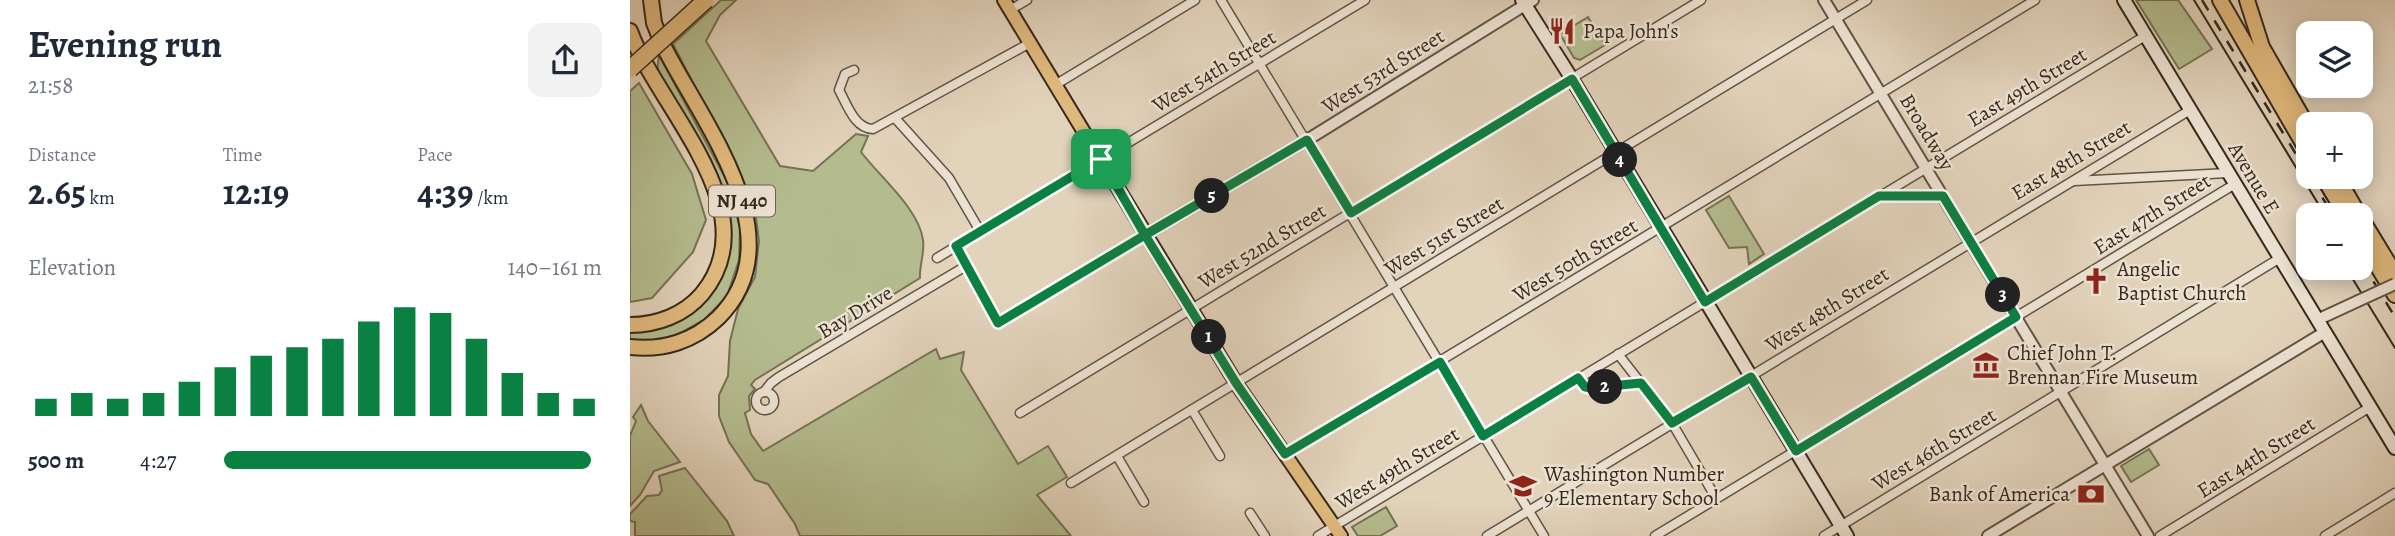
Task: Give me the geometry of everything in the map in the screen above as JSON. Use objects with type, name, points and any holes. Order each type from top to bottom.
[{"type":"highway","name":"NJ 440","points":[[630,347],[671,345],[708,326],[727,307],[738,290],[749,252],[747,219],[735,180],[662,43],[654,23],[651,0]]},
{"type":"highway","points":[[630,55],[690,0]]},
{"type":"highway","points":[[630,69],[706,0]]},
{"type":"highway","points":[[2220,0],[2296,132]]},
{"type":"highway","points":[[2232,0],[2249,52]]},
{"type":"highway","points":[[2248,1],[2256,33],[2299,112]]},
{"type":"highway","name":"NJ 440","points":[[630,31],[642,57],[708,170],[719,202],[723,236],[716,269],[698,298],[682,311],[663,320],[630,325]]},
{"type":"highway","points":[[2373,238],[2395,274]]},
{"type":"highway","points":[[2373,259],[2395,295]]},
{"type":"main road","name":"Avenue E","points":[[2124,0],[2395,448]]},
{"type":"main road","points":[[1526,2],[1844,531]]},
{"type":"main road","points":[[1007,5],[1236,383],[1338,531]]},
{"type":"street","points":[[1007,5],[1027,0]]},
{"type":"street","points":[[1055,85],[1195,0]]},
{"type":"street","points":[[1222,0],[1544,536]]},
{"type":"street","name":"West 54th Street","points":[[937,258],[1365,0]]},
{"type":"street","name":"West 52nd Street","points":[[1020,413],[1701,0]]},
{"type":"street","name":"Broadway","points":[[1824,0],[2148,536]]},
{"type":"street","name":"West 51st Street","points":[[1071,483],[1867,0]]},
{"type":"street","name":"West 50th Street","points":[[1285,454],[1661,229],[2035,0]]},
{"type":"street","name":"West 53rd Street","points":[[967,265],[998,323],[1307,140],[1526,2]]},
{"type":"street","name":"East 49th Street","points":[[1926,168],[2145,36]]},
{"type":"street","points":[[853,69],[845,74],[839,90],[856,121],[863,127],[873,129],[1030,43]]},
{"type":"street","name":"East 48th Street","points":[[1970,241],[2190,110]]},
{"type":"street","points":[[895,118],[949,178],[980,231]]},
{"type":"street","name":"West 49th Street","points":[[1318,536],[1338,531],[1483,436],[1926,168]]},
{"type":"street","points":[[2071,181],[2232,178]]},
{"type":"street","name":"East 47th Street","points":[[1655,536],[2016,317],[2232,178]]},
{"type":"street","points":[[1879,196],[1943,196]]},
{"type":"street","name":"West 48th Street","points":[[1487,536],[1970,241]]},
{"type":"street","points":[[956,246],[967,265]]},
{"type":"street","name":"West 46th Street","points":[[1824,536],[1844,531],[2061,392],[2280,258]]},
{"type":"street","name":"Bay Drive","points":[[764,392],[779,377],[967,265]]},
{"type":"street","points":[[2317,320],[2395,284]]},
{"type":"street","points":[[1989,536],[2325,332]]},
{"type":"street","points":[[1618,354],[1672,423],[1716,498]]},
{"type":"street","points":[[1578,378],[1589,388],[1641,383]]},
{"type":"street","name":"East 44th Street","points":[[2160,536],[2370,407]]},
{"type":"street","points":[[1192,410],[1220,456]]},
{"type":"street","points":[[1117,456],[1144,502]]},
{"type":"street","points":[[2325,536],[2395,493]]},
{"type":"street","points":[[1250,513],[1265,536]]},
{"type":"green space","points":[[721,0],[736,0],[720,15],[706,41],[780,166],[813,171],[856,134],[868,136],[861,152],[907,205],[920,228],[923,240],[920,278],[755,380],[751,385],[755,389],[749,396],[750,410],[745,413],[751,434],[763,451],[936,349],[940,359],[964,352],[961,370],[1018,464],[1048,446],[1067,477],[1037,495],[1071,536],[800,536],[768,484],[755,480],[729,442],[719,416],[719,395],[728,376],[730,341],[738,309],[755,277],[759,241],[754,202],[673,44]]},
{"type":"green space","points":[[2136,0],[2178,0],[2212,49],[2179,69]]},
{"type":"green space","points":[[1588,17],[1605,45],[1580,60],[1574,58],[1560,34]]},
{"type":"green space","points":[[659,55],[728,183],[740,228],[739,260],[727,296],[704,320],[675,336],[643,342],[630,339],[630,331],[649,330],[681,320],[710,293],[730,234],[657,72]]},
{"type":"green space","points":[[639,83],[692,174],[706,220],[693,252],[652,298],[630,302],[630,91]]},
{"type":"green space","points":[[1729,196],[1764,254],[1749,264],[1747,247],[1729,248],[1706,210]]},
{"type":"green space","points":[[641,405],[648,421],[680,462],[654,471],[630,506],[630,436],[636,421],[633,417]]},
{"type":"green space","points":[[2149,449],[2159,465],[2131,482],[2121,466]]},
{"type":"green space","points":[[685,468],[727,521],[734,536],[635,536],[635,522],[630,521],[630,514],[647,496],[659,495],[662,490],[659,476]]},
{"type":"green space","points":[[1386,507],[1397,526],[1380,536],[1358,536],[1352,527]]},
{"type":"tram line","points":[[2194,0],[2318,203]]},
{"type":"tram line","points":[[2353,280],[2395,348]]},
{"type":"railway","points":[[2202,0],[2296,154]]},
{"type":"railway","points":[[2317,189],[2326,203]]},
{"type":"railway","points":[[2373,280],[2395,317]]},
{"type":"place","name":"Papa John's","points":[[1562,31]]},
{"type":"place","name":"Angelic Baptist Church","points":[[2096,281]]},
{"type":"place","name":"Chief John T. Brennan Fire Museum","points":[[1986,365]]},
{"type":"place","name":"Washington Number 9 Elementary School","points":[[1523,486]]},
{"type":"place","name":"Bank of America","points":[[2091,494]]},
{"type":"route","points":[[1101,159],[956,246],[998,323],[1145,235],[1236,383],[1285,454],[1440,362],[1483,436],[1578,378],[1589,388],[1641,383],[1672,423],[1751,377],[1796,451],[2016,317],[1943,196],[1879,196],[1705,302],[1572,79],[1351,213],[1307,140],[1145,235],[1101,159]]}]
